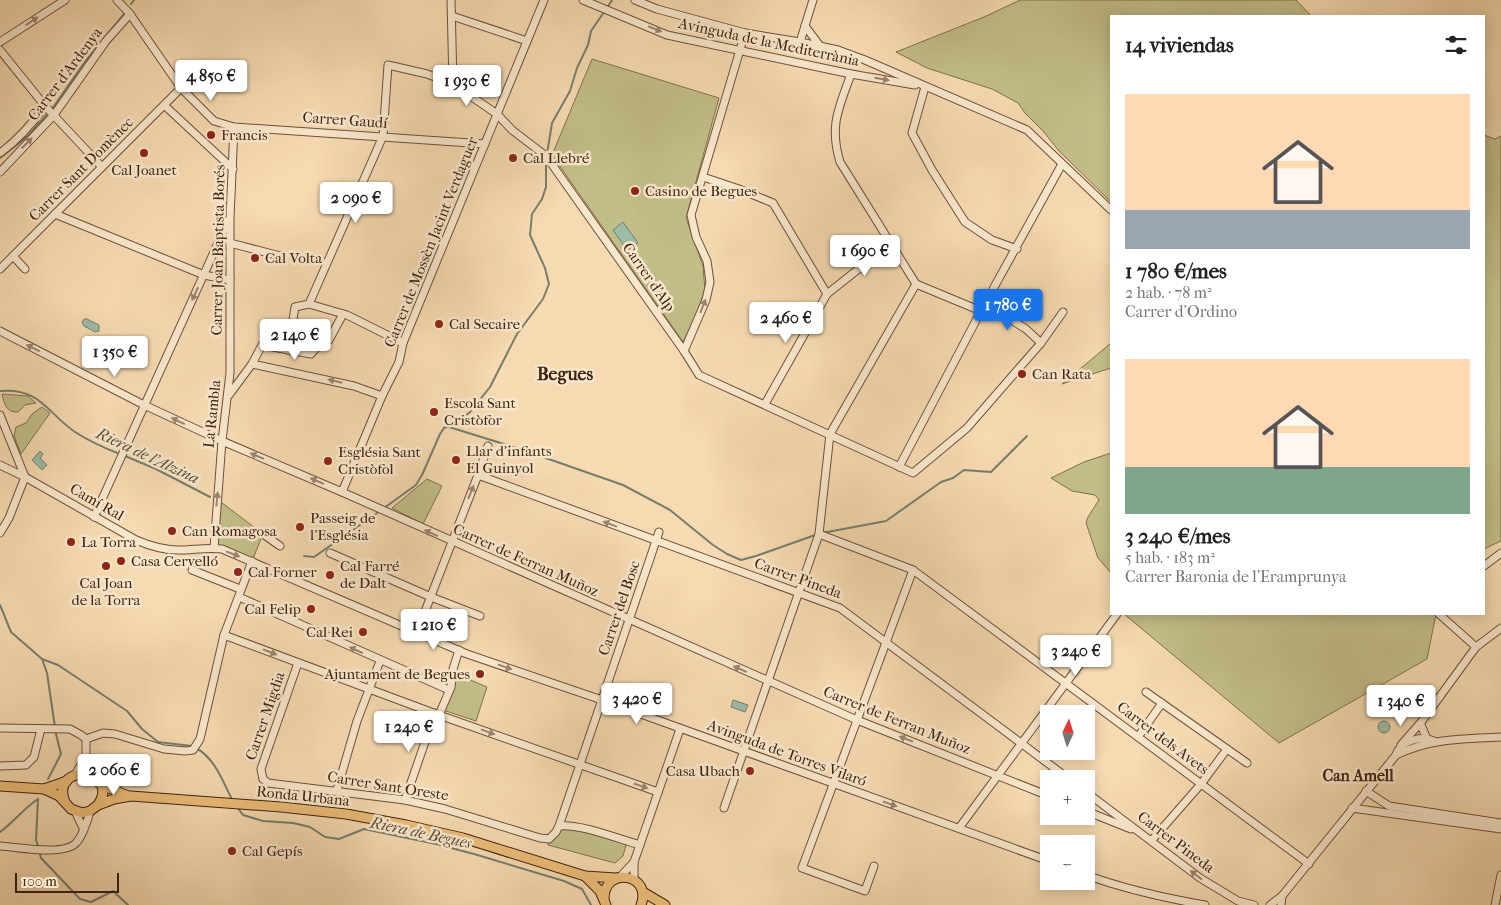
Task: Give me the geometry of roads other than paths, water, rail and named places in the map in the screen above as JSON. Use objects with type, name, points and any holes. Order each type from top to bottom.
[{"type":"main road","points":[[44,789],[67,781],[75,775],[93,776]]},
{"type":"main road","name":"Ronda Urbana","points":[[93,776],[100,784],[131,796]]},
{"type":"main road","points":[[66,802],[63,791],[67,781]]},
{"type":"main road","points":[[94,808],[102,795],[100,784]]},
{"type":"main road","points":[[0,786],[44,789],[59,796],[75,811]]},
{"type":"main road","name":"Ronda Urbana","points":[[75,811],[82,813],[114,799],[131,796],[245,804],[346,814],[406,825],[513,853],[585,876],[627,877],[634,879]]},
{"type":"main road","points":[[585,876],[596,886],[605,902]]},
{"type":"main road","points":[[605,902],[607,887],[618,878]]},
{"type":"main road","points":[[634,879],[643,892],[665,905]]},
{"type":"main road","points":[[641,905],[643,892]]},
{"type":"street","points":[[0,42],[64,0]]},
{"type":"street","name":"Carrer Gaudí","points":[[118,0],[130,14],[181,88],[214,121],[234,126],[485,144]]},
{"type":"street","points":[[451,0],[453,84]]},
{"type":"street","name":"Carrer de Mossèn Jacint Verdaguer","points":[[342,492],[382,396],[399,362],[403,343],[544,0]]},
{"type":"street","name":"Avinguda de la Mediterrània","points":[[583,0],[667,34],[851,74],[925,87]]},
{"type":"street","name":"Avinguda de la Mediterrània","points":[[635,0],[657,9],[745,33],[820,46],[864,60],[1027,130],[1110,209]]},
{"type":"street","points":[[800,42],[812,0]]},
{"type":"street","name":"Carrer d'Ardenya","points":[[0,172],[54,114],[106,41],[130,14]]},
{"type":"street","points":[[452,16],[527,41]]},
{"type":"street","points":[[805,26],[820,46]]},
{"type":"street","points":[[684,351],[706,300],[710,282],[707,261],[696,237],[691,215],[745,33]]},
{"type":"street","points":[[0,50],[45,106],[102,167]]},
{"type":"street","name":"Carrer d'Alp","points":[[383,136],[388,64],[427,74],[453,84],[497,114],[512,130],[542,153],[552,164],[699,375],[913,474],[967,428],[1041,343]]},
{"type":"street","points":[[851,74],[835,125],[834,138],[837,153],[844,170],[916,284],[981,311],[1010,319],[1026,329],[1041,343],[1063,312]]},
{"type":"street","points":[[925,87],[912,133],[932,170],[965,222],[992,240],[1016,249]]},
{"type":"street","name":"Carrer Sant Domènec","points":[[0,269],[181,88]]},
{"type":"street","points":[[164,105],[232,169]]},
{"type":"street","name":"Carrer d'Ardenya","points":[[0,153],[30,126],[45,106]]},
{"type":"street","name":"Carrer Joan Baptista Borés","points":[[230,373],[230,218],[234,126]]},
{"type":"street","points":[[309,304],[383,136]]},
{"type":"street","points":[[899,467],[981,311],[1062,164]]},
{"type":"street","points":[[703,177],[740,189],[773,203],[827,294]]},
{"type":"street","points":[[55,214],[204,275],[230,280]]},
{"type":"street","points":[[94,517],[230,218]]},
{"type":"street","points":[[230,244],[280,256]]},
{"type":"street","points":[[765,404],[827,294],[890,244]]},
{"type":"street","points":[[13,256],[25,269]]},
{"type":"street","points":[[724,808],[819,534],[830,434],[916,284]]},
{"type":"street","points":[[288,350],[295,307],[309,304],[343,314],[403,343]]},
{"type":"street","points":[[228,396],[252,364],[262,345],[311,354],[319,345],[330,340],[343,314]]},
{"type":"street","name":"Carrer de Ferran Muñoz","points":[[0,331],[144,406],[222,441],[342,492],[767,682],[857,720],[1040,792]]},
{"type":"street","points":[[252,364],[354,386],[382,396]]},
{"type":"street","name":"La Rambla","points":[[214,548],[222,441],[230,373]]},
{"type":"street","points":[[0,415],[25,477],[9,518],[0,533]]},
{"type":"street","points":[[417,632],[488,446]]},
{"type":"street","name":"Camí Ral","points":[[0,465],[25,477],[136,540],[156,548],[176,550],[214,548]]},
{"type":"street","name":"Carrer Pineda","points":[[478,475],[840,608],[1057,770]]},
{"type":"street","name":"Carrer del Bosc","points":[[559,826],[659,532]]},
{"type":"street","points":[[263,534],[280,546]]},
{"type":"street","name":"Carrer dels Avets","points":[[819,534],[913,570],[1309,864]]},
{"type":"street","name":"Avinguda de Torres Vilaró","points":[[214,548],[252,561],[459,650],[1040,858]]},
{"type":"street","points":[[330,553],[480,616]]},
{"type":"street","points":[[1485,565],[1501,553]]},
{"type":"street","points":[[86,739],[103,733],[115,734],[164,749],[193,750],[200,739],[224,635],[252,561]]},
{"type":"street","points":[[192,570],[380,661],[449,690]]},
{"type":"street","points":[[874,866],[865,891],[802,868],[913,570]]},
{"type":"street","points":[[959,828],[1116,615]]},
{"type":"street","points":[[1441,615],[1476,647]]},
{"type":"street","points":[[1402,749],[1403,741],[1421,723],[1476,647],[1501,628]]},
{"type":"street","points":[[224,635],[437,714],[658,792]]},
{"type":"street","points":[[405,800],[437,714],[449,690],[459,650]]},
{"type":"street","points":[[337,790],[357,721],[380,661]]},
{"type":"street","name":"Carrer Migdia","points":[[263,779],[261,774],[263,762],[298,662]]},
{"type":"street","points":[[1146,692],[1247,763]]},
{"type":"street","points":[[1138,737],[1162,703]]},
{"type":"street","points":[[1421,723],[1431,740]]},
{"type":"street","points":[[1416,742],[1421,723]]},
{"type":"street","points":[[0,728],[61,728],[76,731],[86,739]]},
{"type":"street","points":[[0,766],[26,765],[34,758],[41,729]]},
{"type":"street","points":[[634,879],[634,862],[680,729]]},
{"type":"street","points":[[1411,732],[1416,742]]},
{"type":"street","points":[[1270,905],[1282,896],[1402,749],[1416,742],[1431,740],[1501,737]]},
{"type":"street","points":[[86,739],[86,756],[93,776]]},
{"type":"street","points":[[1152,840],[1201,784],[1227,750]]},
{"type":"street","points":[[75,775],[86,756]]},
{"type":"street","name":"Carrer Sant Oreste","points":[[263,779],[268,783],[337,790],[405,800],[445,809],[540,838],[549,838],[556,832],[559,826]]},
{"type":"street","points":[[1366,791],[1389,806],[1501,823]]},
{"type":"street","name":"Carrer Pineda","points":[[1095,799],[1200,878],[1238,901],[1254,905]]},
{"type":"street","points":[[0,846],[65,849],[76,843],[94,808]]},
{"type":"street","points":[[1352,808],[1501,829]]},
{"type":"street","points":[[75,811],[83,828]]},
{"type":"street","points":[[1095,815],[1141,833]]},
{"type":"street","points":[[559,826],[582,829],[640,845]]},
{"type":"street","points":[[618,878],[634,862]]},
{"type":"street","points":[[1496,905],[1501,875]]},
{"type":"street","points":[[1095,878],[1118,887],[1205,905]]},
{"type":"street","points":[[1281,905],[1282,896]]},
{"type":"waterway","points":[[131,4],[134,0]]},
{"type":"waterway","name":"Riera de l'Alzina","points":[[607,8],[612,0]]},
{"type":"waterway","name":"Riera de l'Alzina","points":[[547,154],[552,123],[570,91],[577,68],[588,45],[591,31],[604,12]]},
{"type":"waterway","points":[[52,109],[84,63],[125,13]]},
{"type":"waterway","points":[[0,158],[28,136],[49,112]]},
{"type":"waterway","name":"Riera de l'Alzina","points":[[384,508],[416,485],[444,428],[457,423],[470,412],[490,387],[517,334],[543,299],[549,284],[545,268],[530,235],[532,214],[542,199],[546,187],[546,161]]},
{"type":"waterway","name":"Riera de l'Alzina","points":[[0,391],[14,391],[34,397],[75,432],[120,454]]},
{"type":"waterway","points":[[449,427],[517,448],[623,485],[670,510],[713,545],[741,560],[818,534]]},
{"type":"waterway","points":[[822,533],[886,521],[941,482],[953,478],[964,470],[991,472],[1027,436]]},
{"type":"waterway","name":"Riera de l'Alzina","points":[[125,456],[156,469],[210,497]]},
{"type":"waterway","name":"Riera de l'Alzina","points":[[304,556],[314,557],[380,511]]},
{"type":"waterway","name":"Riera de Begues","points":[[0,605],[11,632],[42,659],[58,665],[127,711],[142,729],[158,742],[192,746]]},
{"type":"waterway","points":[[42,659],[47,673],[56,734],[61,754],[48,779]]},
{"type":"waterway","name":"Riera de Begues","points":[[196,748],[209,758],[214,765],[233,801]]},
{"type":"waterway","points":[[0,832],[38,799]]},
{"type":"waterway","points":[[38,799],[36,840],[38,846]]},
{"type":"waterway","name":"Riera de Begues","points":[[237,807],[243,815],[263,821],[293,823],[310,827],[325,837],[339,839],[364,829],[474,854],[564,881],[582,889],[591,905]]},
{"type":"waterway","points":[[39,851],[41,858],[80,899],[91,902],[113,891],[128,905]]},
{"type":"place","name":"Francis","points":[[211,135]]},
{"type":"place","name":"Cal Joanet","points":[[144,153]]},
{"type":"place","name":"Cal Llebré","points":[[513,158]]},
{"type":"place","name":"Casino de Begues","points":[[635,191]]},
{"type":"place","name":"Cal Volta","points":[[255,258]]},
{"type":"place","name":"Cal Secaire","points":[[439,324]]},
{"type":"place","name":"Can Rata","points":[[1022,374]]},
{"type":"place","name":"Escola Sant Cristòfor","points":[[434,412]]},
{"type":"place","name":"Llar d'infants El Guinyol","points":[[456,460]]},
{"type":"place","name":"Església Sant Cristòfol","points":[[328,461]]},
{"type":"place","name":"Passeig de l'Església","points":[[300,527]]},
{"type":"place","name":"Can Romagosa","points":[[172,531]]},
{"type":"place","name":"La Torra","points":[[71,542]]},
{"type":"place","name":"Casa Cervelló","points":[[121,561]]},
{"type":"place","name":"Cal Joan de la Torra","points":[[106,566]]},
{"type":"place","name":"Cal Forner","points":[[238,572]]},
{"type":"place","name":"Cal Farré de Dalt","points":[[330,575]]},
{"type":"place","name":"Cal Felip","points":[[311,609]]},
{"type":"place","name":"Cal Rei","points":[[363,632]]},
{"type":"place","name":"Ajuntament de Begues","points":[[480,674]]},
{"type":"place","name":"Casa Ubach","points":[[750,771]]},
{"type":"place","name":"Cal Gepís","points":[[232,851]]},
{"type":"district","name":"Begues","points":[[565,374]]},
{"type":"district","name":"Can Amell","points":[[1358,775]]}]
